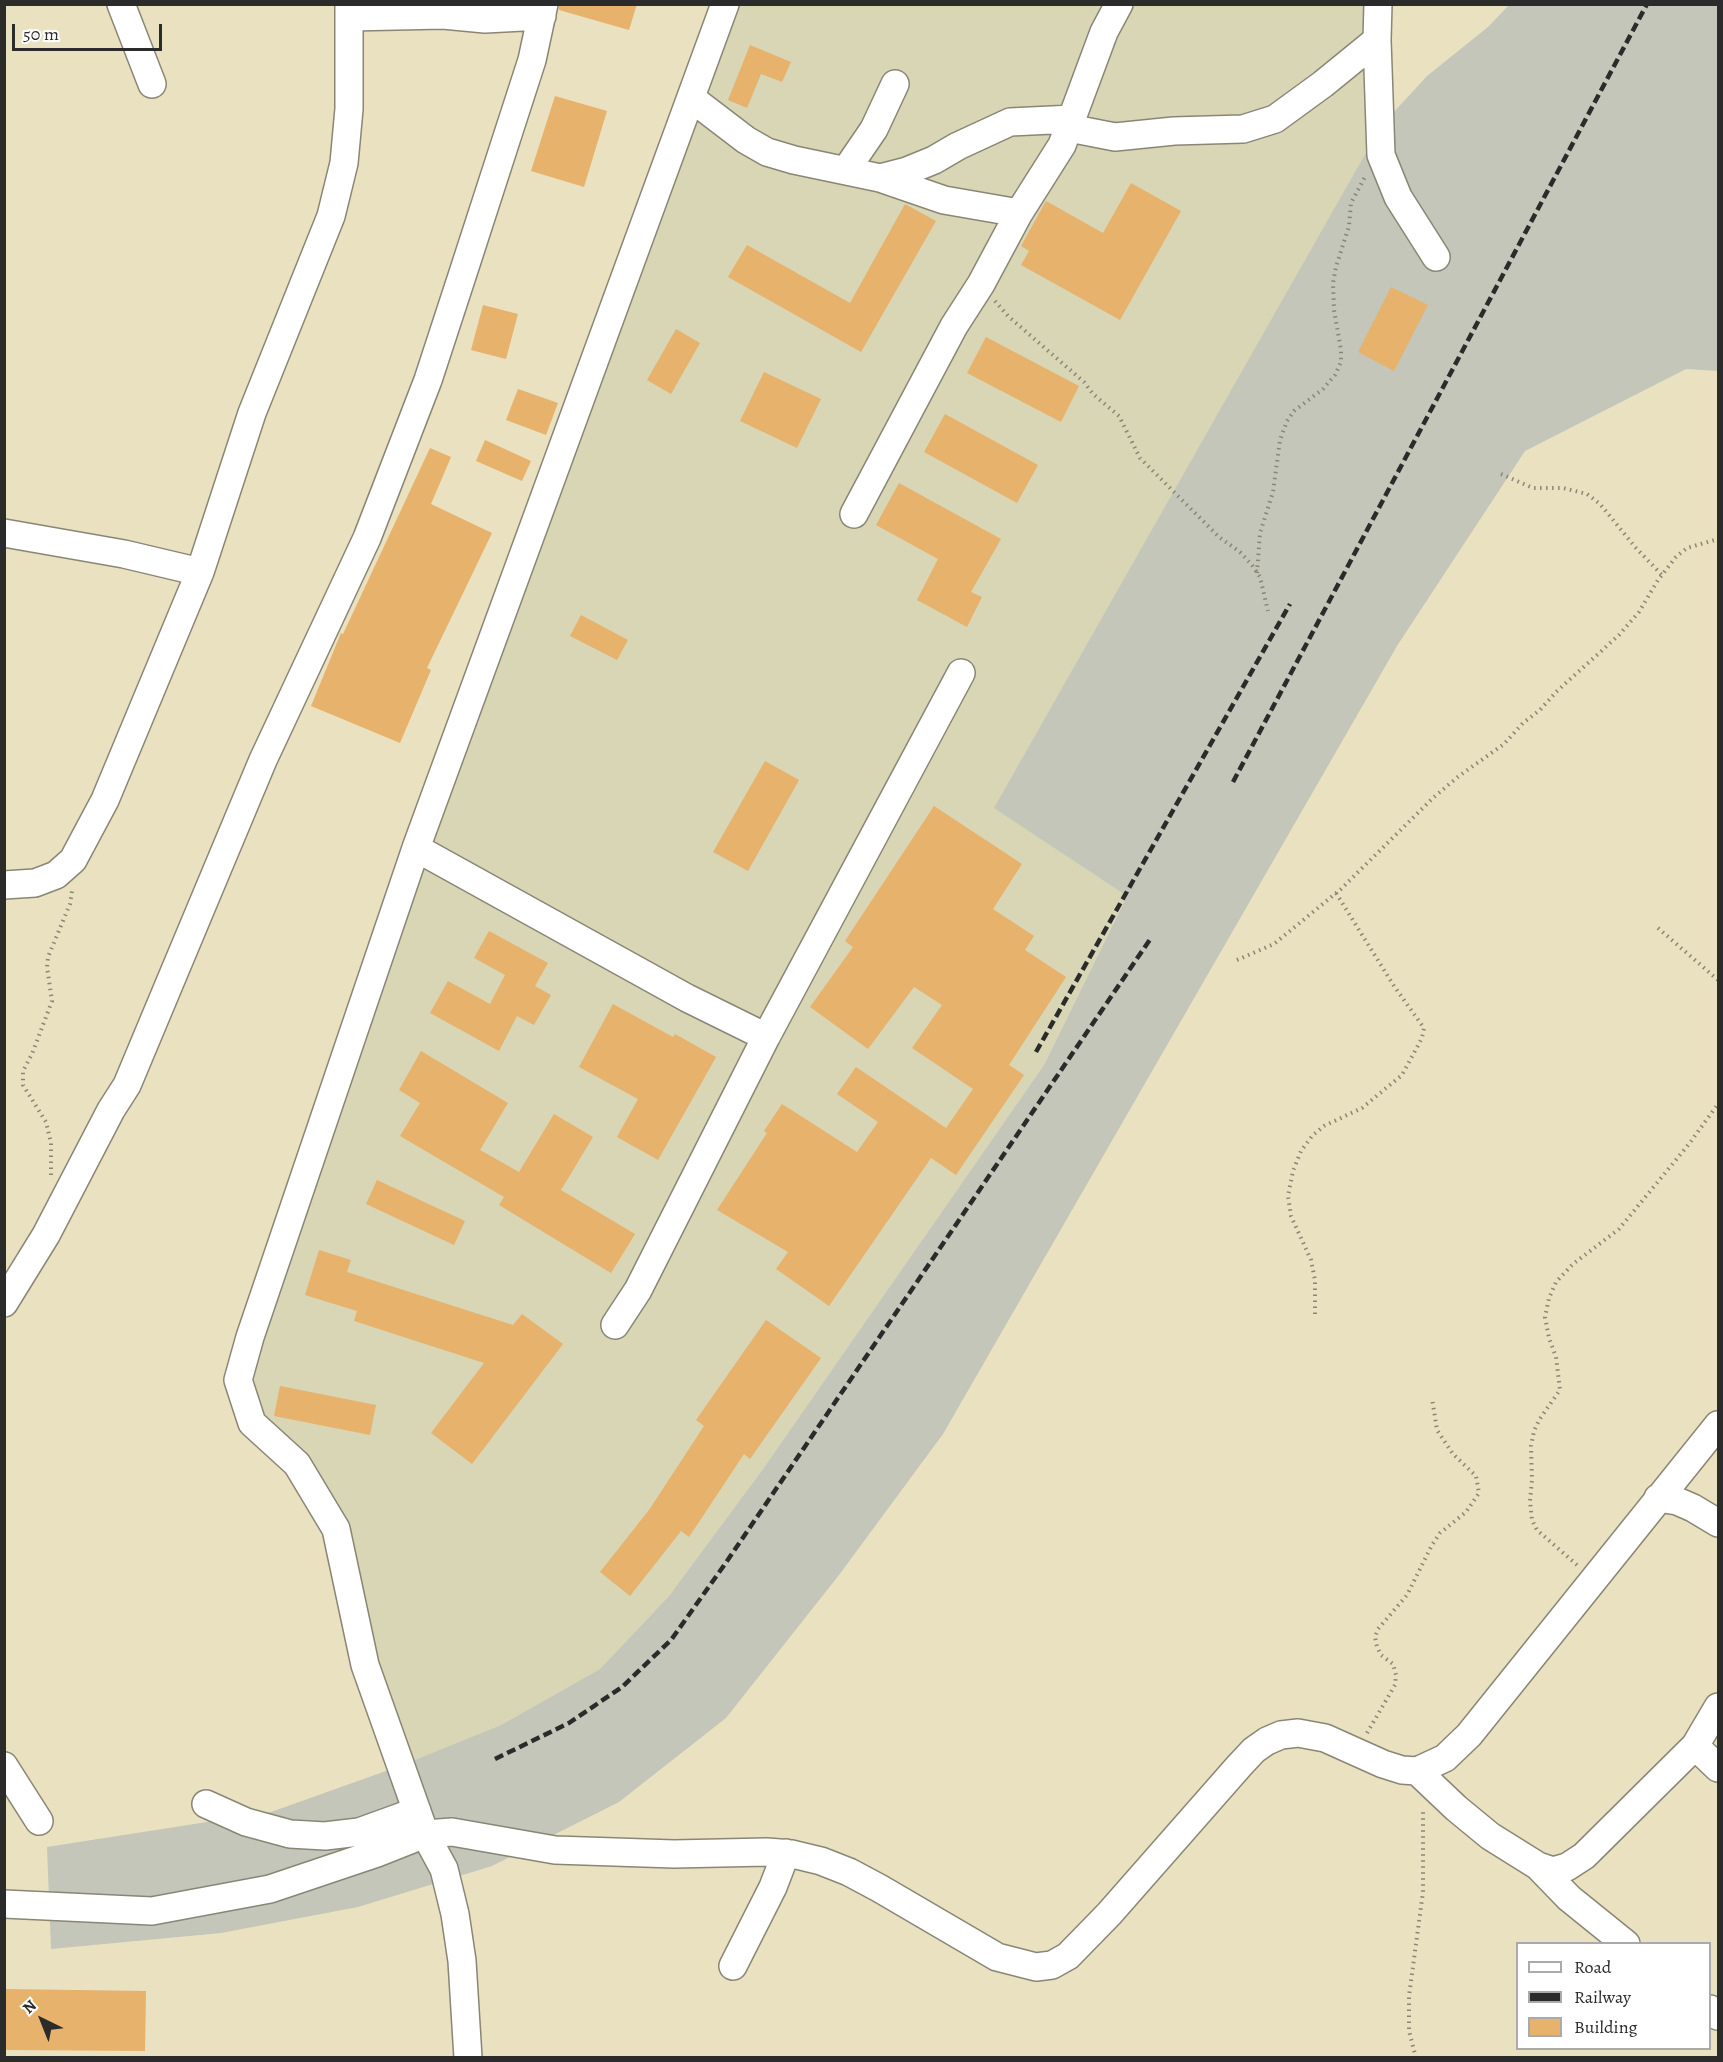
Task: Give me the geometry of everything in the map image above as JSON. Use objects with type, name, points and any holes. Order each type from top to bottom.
[{"type":"street","points":[[122,4],[152,84]]},
{"type":"street","points":[[468,2058],[462,1961],[455,1914],[444,1869],[421,1822],[365,1665],[336,1529],[297,1464],[252,1422],[238,1380],[250,1338],[416,848],[725,4]]},
{"type":"street","points":[[854,514],[954,326],[981,284],[1019,213],[1062,145],[1104,32],[1119,4]]},
{"type":"street","points":[[1378,4],[1380,155],[1398,197],[1436,257]]},
{"type":"street","points":[[4,885],[35,883],[56,875],[73,860],[105,800],[200,572],[252,413],[331,216],[344,163],[347,131],[349,11],[485,19],[543,10],[532,60],[431,369],[371,527],[258,770],[127,1085],[111,1110],[46,1235],[4,1303]]},
{"type":"street","points":[[880,178],[907,171],[934,160],[1010,122],[1071,124],[1115,137],[1174,131],[1243,129],[1275,118],[1323,84],[1377,39]]},
{"type":"street","points":[[846,170],[874,129],[895,84]]},
{"type":"street","points":[[691,98],[746,140],[767,152],[880,178],[944,200],[1019,213]]},
{"type":"street","points":[[4,533],[92,547],[200,572]]},
{"type":"street","points":[[615,1325],[639,1290],[766,1037],[961,673]]},
{"type":"street","points":[[416,848],[687,998],[766,1037]]},
{"type":"street","points":[[1423,1777],[1469,1735],[1719,1425]]},
{"type":"street","points":[[1658,1498],[1677,1501],[1719,1523]]},
{"type":"street","points":[[206,1804],[246,1822],[291,1834],[325,1836],[421,1822],[452,1832],[555,1850],[674,1854],[786,1853],[821,1861],[849,1872],[997,1957],[1036,1967],[1052,1965],[1068,1956],[1109,1914],[1254,1750],[1281,1735],[1298,1733],[1325,1738],[1423,1777],[1490,1836],[1538,1866],[1553,1871],[1567,1867],[1584,1856],[1695,1746],[1719,1707]]},
{"type":"street","points":[[1695,1746],[1719,1768]]},
{"type":"street","points":[[4,1766],[39,1821]]},
{"type":"street","points":[[4,1904],[152,1911],[270,1888],[377,1853],[421,1822]]},
{"type":"street","points":[[733,1966],[786,1853]]},
{"type":"street","points":[[1538,1866],[1569,1898],[1624,1942]]},
{"type":"path","points":[[1257,573],[1260,533],[1273,492],[1280,440],[1287,421],[1294,411],[1323,389],[1335,375],[1341,362],[1333,298],[1336,267],[1349,226],[1351,203],[1359,186],[1380,155]]},
{"type":"path","points":[[981,284],[1008,316],[1084,382],[1093,394],[1119,416],[1140,458],[1219,537],[1240,552],[1257,573],[1268,611]]},
{"type":"path","points":[[1501,474],[1533,488],[1563,488],[1587,494],[1600,504],[1636,548],[1662,575]]},
{"type":"path","points":[[1238,960],[1274,944],[1336,893],[1434,797],[1504,744],[1523,723],[1540,710],[1556,692],[1619,635],[1639,612],[1676,557],[1687,548],[1719,538]]},
{"type":"path","points":[[55,1217],[51,1183],[51,1143],[46,1122],[23,1085],[23,1071],[32,1054],[52,1001],[47,967],[48,957],[52,942],[70,904],[73,860]]},
{"type":"path","points":[[1315,1314],[1315,1280],[1311,1260],[1291,1215],[1288,1196],[1293,1171],[1301,1151],[1312,1136],[1324,1126],[1362,1108],[1402,1075],[1422,1038],[1424,1028],[1394,986],[1336,893]]},
{"type":"path","points":[[1658,927],[1719,980]]},
{"type":"path","points":[[1593,1580],[1537,1530],[1532,1520],[1531,1446],[1534,1431],[1539,1419],[1560,1390],[1556,1357],[1545,1317],[1549,1298],[1556,1282],[1573,1264],[1619,1229],[1719,1104]]},
{"type":"path","points":[[1356,1752],[1395,1685],[1396,1675],[1393,1664],[1381,1655],[1377,1647],[1375,1637],[1378,1629],[1407,1595],[1440,1533],[1466,1512],[1479,1493],[1476,1476],[1453,1454],[1437,1430],[1432,1398]]},
{"type":"path","points":[[1416,2058],[1409,2031],[1409,1996],[1423,1892],[1423,1777]]},
{"type":"shaded area","points":[[725,5],[1378,5],[1381,126],[995,808],[1127,895],[1044,1065],[763,1469],[669,1596],[600,1669],[501,1725],[400,1766],[336,1529],[252,1423],[250,1337]]},
{"type":"shaded area","points":[[1509,5],[1718,5],[1718,371],[1686,369],[1525,451],[1397,646],[943,1434],[839,1575],[726,1718],[619,1802],[492,1866],[358,1907],[221,1933],[51,1949],[47,1847],[271,1812],[400,1766],[501,1725],[600,1669],[669,1596],[763,1469],[1044,1065],[1127,896],[994,808],[1381,126],[1427,76],[1488,27]]},
{"type":"building","points":[[559,4],[637,4],[629,30],[559,10]]},
{"type":"building","points":[[750,45],[791,62],[782,82],[761,74],[747,108],[728,100]]},
{"type":"building","points":[[555,96],[607,111],[584,187],[531,171]]},
{"type":"building","points":[[1131,183],[1181,211],[1120,320],[1021,265],[1029,251],[1021,246],[1046,201],[1103,233]]},
{"type":"building","points":[[905,204],[936,221],[861,352],[728,277],[747,245],[850,303]]},
{"type":"building","points":[[1391,287],[1428,305],[1394,371],[1358,352]]},
{"type":"building","points":[[483,305],[518,314],[506,359],[471,350]]},
{"type":"building","points":[[676,329],[700,343],[671,394],[647,380]]},
{"type":"building","points":[[986,337],[1079,386],[1061,422],[967,373]]},
{"type":"building","points":[[764,372],[821,399],[797,448],[740,421]]},
{"type":"building","points":[[518,389],[558,403],[546,435],[506,420]]},
{"type":"building","points":[[945,414],[1038,465],[1017,503],[924,452]]},
{"type":"building","points":[[485,440],[531,461],[522,481],[476,461]]},
{"type":"building","points":[[430,448],[451,457],[431,504],[492,533],[427,668],[431,670],[400,743],[311,706],[341,633],[343,634]]},
{"type":"building","points":[[899,483],[1001,539],[971,592],[982,597],[967,627],[917,600],[938,559],[876,525]]},
{"type":"building","points":[[581,615],[628,640],[617,660],[570,636]]},
{"type":"building","points":[[765,761],[799,780],[748,871],[713,852]]},
{"type":"building","points":[[934,806],[1022,864],[993,909],[1034,936],[1025,950],[1066,977],[1009,1065],[1024,1075],[956,1175],[931,1158],[829,1306],[776,1269],[788,1252],[717,1210],[767,1133],[764,1131],[782,1104],[857,1152],[878,1122],[837,1094],[856,1067],[946,1128],[973,1089],[912,1048],[942,1005],[914,987],[868,1049],[810,1007],[853,947],[845,941]]},
{"type":"building","points":[[489,931],[548,963],[535,986],[551,995],[534,1025],[517,1016],[499,1051],[430,1013],[448,981],[490,1004],[505,975],[474,958]]},
{"type":"building","points":[[613,1004],[673,1037],[675,1034],[716,1057],[658,1160],[617,1137],[638,1099],[579,1067]]},
{"type":"building","points":[[421,1051],[508,1103],[480,1150],[519,1172],[554,1114],[593,1137],[561,1190],[635,1234],[611,1273],[499,1205],[504,1197],[400,1136],[420,1103],[399,1090]]},
{"type":"building","points":[[377,1180],[465,1221],[454,1245],[366,1204]]},
{"type":"building","points":[[319,1250],[351,1260],[347,1272],[513,1325],[522,1314],[563,1344],[472,1464],[431,1433],[484,1363],[354,1321],[357,1311],[305,1295]]},
{"type":"building","points":[[766,1320],[821,1358],[750,1459],[744,1454],[689,1537],[681,1531],[630,1596],[600,1572],[649,1510],[704,1426],[696,1420]]},
{"type":"building","points":[[280,1386],[376,1405],[370,1435],[274,1416]]},
{"type":"building","points":[[4,1989],[146,1991],[145,2051],[4,2050]]},
{"type":"railway","points":[[1233,782],[1647,4]]},
{"type":"railway","points":[[1036,1052],[1290,604]]},
{"type":"railway","points":[[495,1759],[569,1723],[622,1687],[671,1640],[1151,938]]}]
